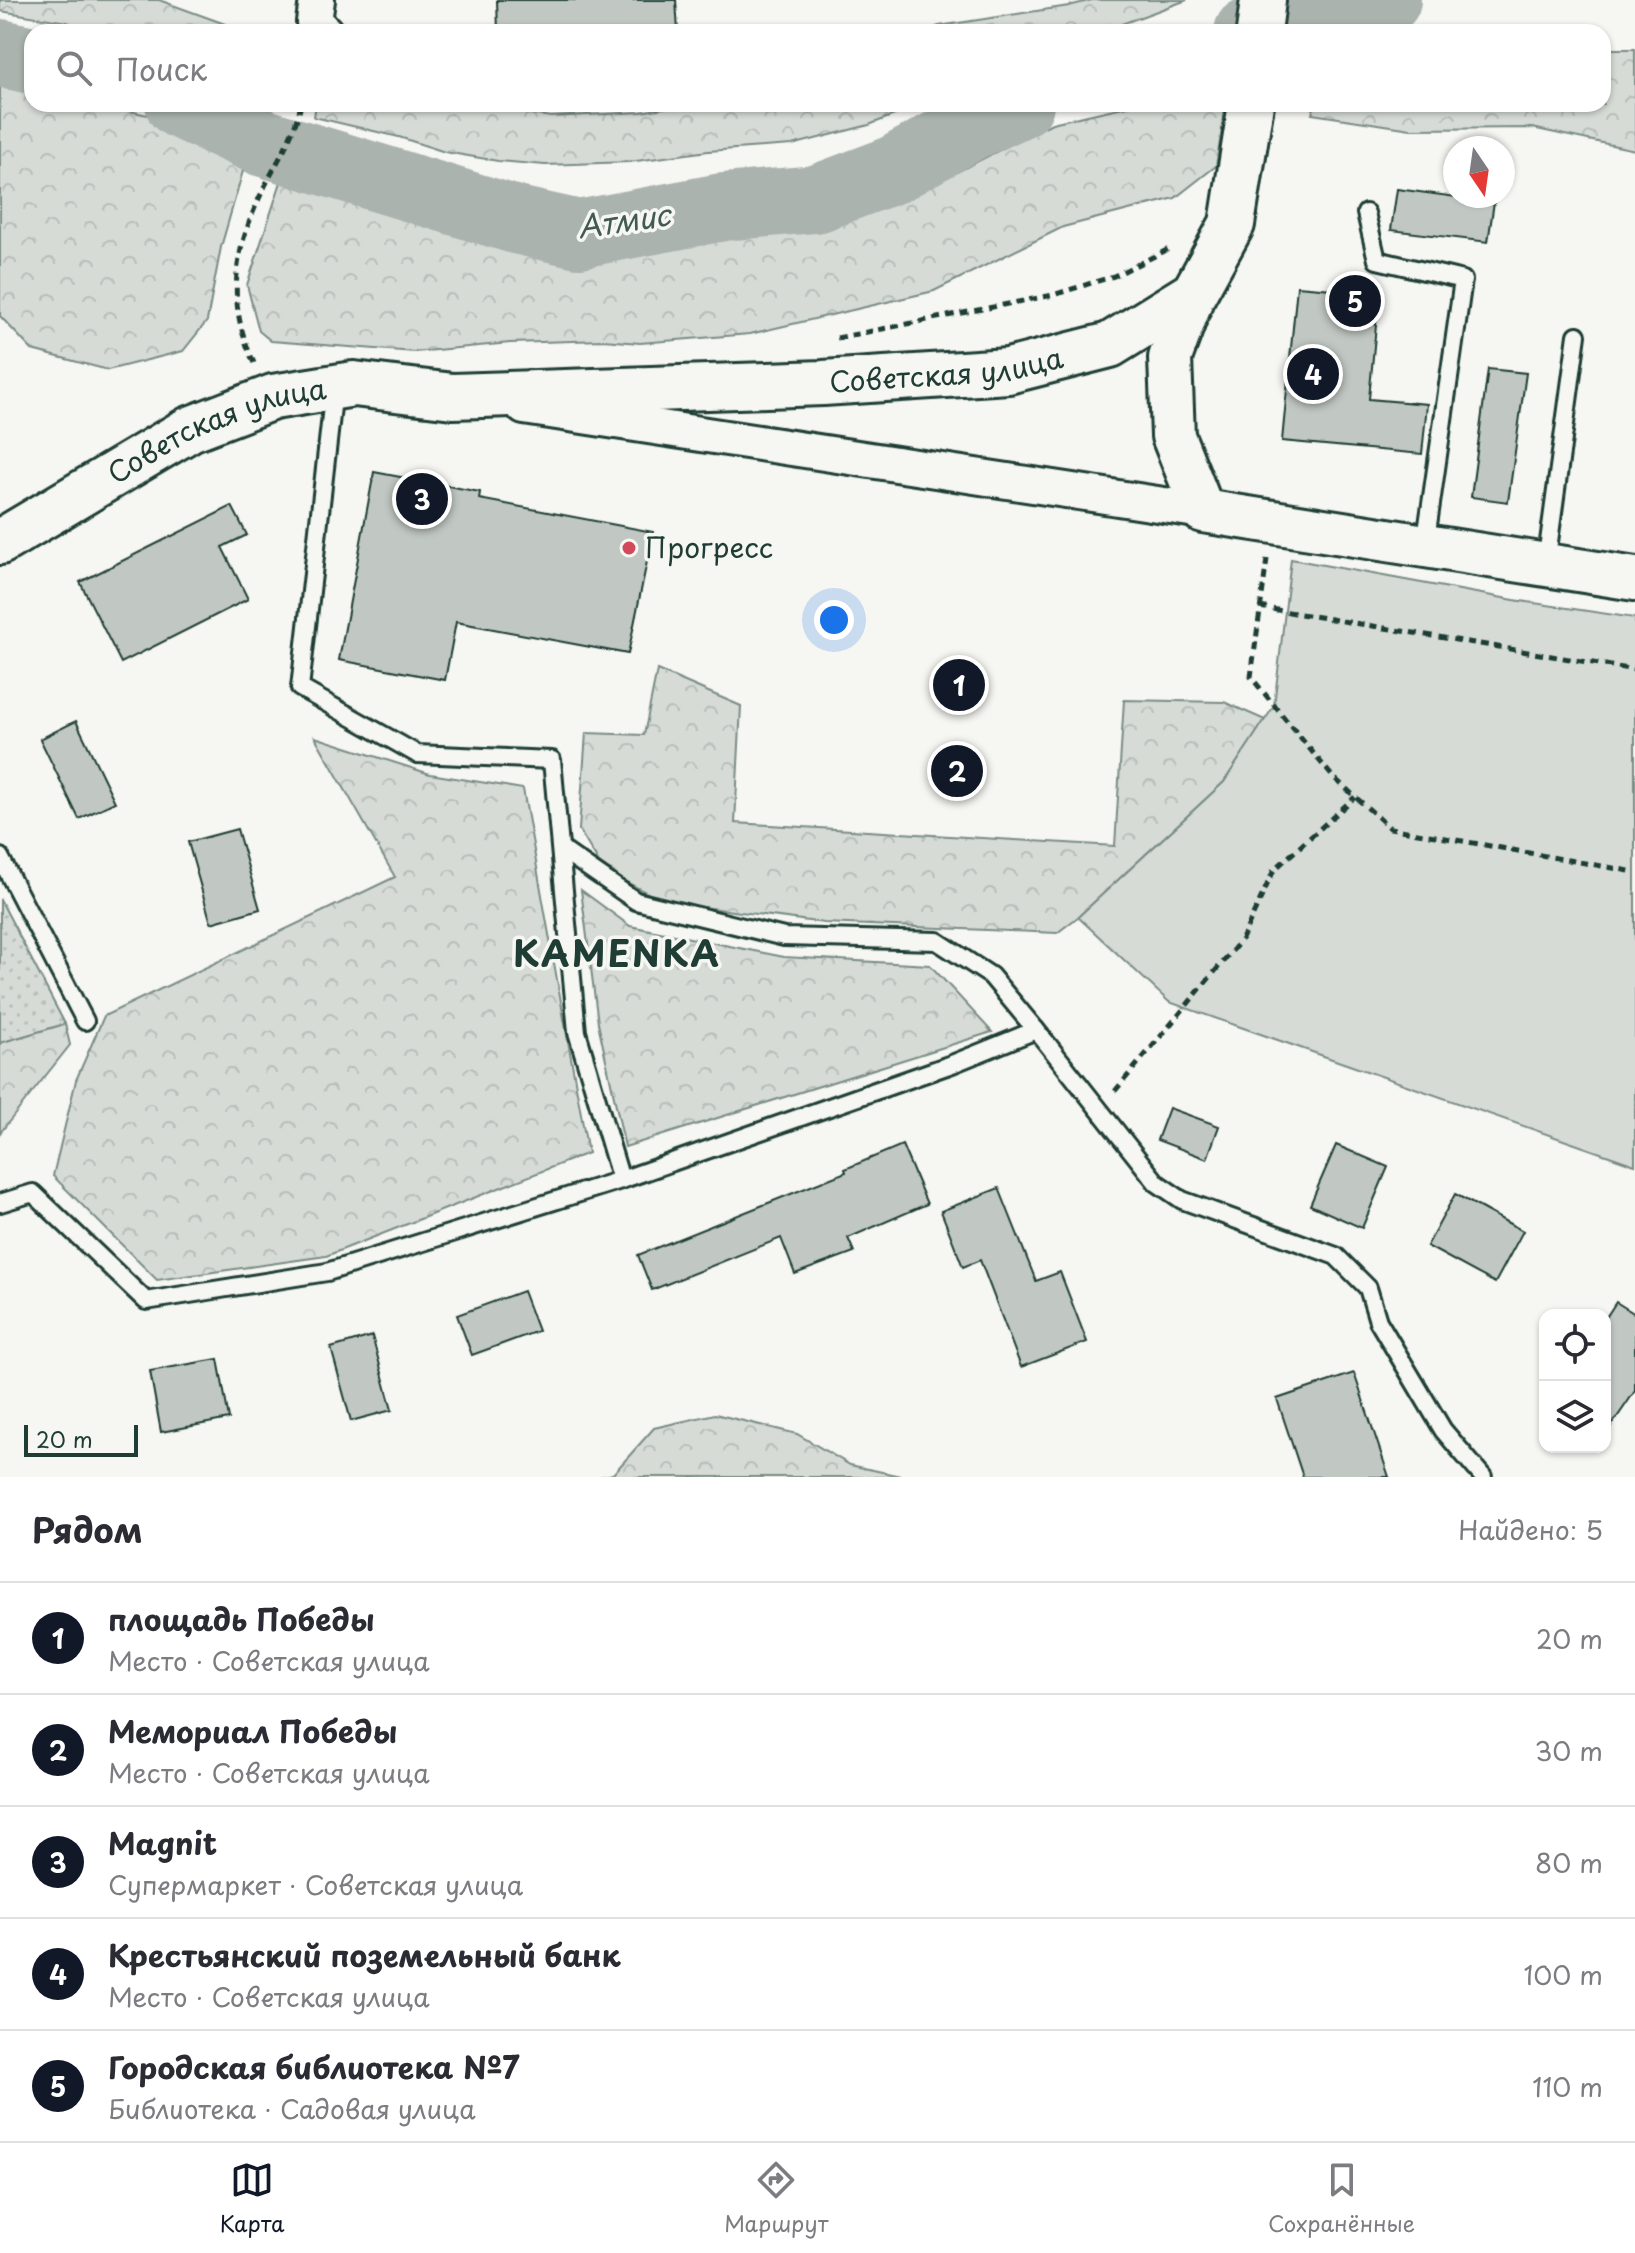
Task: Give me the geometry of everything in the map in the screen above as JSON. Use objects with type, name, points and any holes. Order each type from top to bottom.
[{"type":"main road","points":[[1260,24],[1263,0]]},
{"type":"main road","points":[[1194,293],[1232,224],[1249,121]]},
{"type":"main road","name":"Советская улица","points":[[0,542],[190,429],[273,397],[354,384],[453,396],[823,383],[1008,371],[1110,345],[1194,293]]},
{"type":"street","points":[[1194,293],[1170,358],[1173,436],[1203,511]]},
{"type":"street","name":"Советская улица","points":[[453,396],[1635,579]]},
{"type":"lane","points":[[1366,213],[1377,260],[1463,280],[1424,547]]},
{"type":"lane","points":[[1545,566],[1577,335]]},
{"type":"lane","points":[[334,388],[300,688],[417,754],[552,760],[577,1032],[621,1180]]},
{"type":"lane","points":[[561,849],[636,901],[784,937],[937,941],[991,976],[1157,1183],[1182,1200],[1336,1256],[1368,1288],[1378,1321],[1443,1430],[1483,1477]]},
{"type":"lane","points":[[0,857],[85,1021]]},
{"type":"lane","points":[[0,1203],[33,1193],[146,1301],[327,1272],[621,1180],[952,1064],[1036,1030]]},
{"type":"path","points":[[273,397],[253,360],[239,321],[235,271],[252,215],[299,112]]},
{"type":"path","points":[[1274,523],[1259,607],[1251,677],[1332,776],[1390,828],[1635,872]]},
{"type":"path","points":[[1259,607],[1635,670]]},
{"type":"path","points":[[1099,1109],[1242,939],[1274,870],[1355,797]]},
{"type":"green space","points":[[0,0],[159,0],[225,24],[72,24],[0,11]]},
{"type":"green space","points":[[1092,0],[1187,0],[1122,24],[952,24]]},
{"type":"green space","points":[[1611,49],[1635,49],[1635,150],[1532,128],[1411,129],[1312,114],[1611,112]]},
{"type":"green space","points":[[0,86],[24,91],[24,112],[134,112],[181,122],[249,150],[221,247],[207,321],[183,351],[108,370],[32,350],[0,316]]},
{"type":"green space","points":[[315,112],[519,112],[551,117],[641,112],[902,112],[869,125],[792,145],[708,151],[629,162],[545,165],[445,152],[399,137],[314,117]]},
{"type":"green space","points":[[1101,112],[1225,112],[1216,166],[1175,198],[1063,227],[934,291],[750,334],[640,343],[603,340],[510,343],[415,352],[271,341],[259,331],[247,285],[283,176],[362,194],[436,217],[504,244],[602,253],[737,226],[818,221],[899,202],[1052,123]]},
{"type":"green space","points":[[1291,559],[1514,600],[1635,618],[1635,1165],[1169,1002],[1078,917],[1224,782],[1274,706]]},
{"type":"green space","points":[[657,670],[741,706],[735,823],[1115,846],[1124,700],[1224,702],[1265,720],[1224,782],[1057,933],[824,923],[665,902],[626,882],[599,863],[579,830],[586,733],[644,735]]},
{"type":"green space","points":[[315,737],[430,774],[523,789],[588,1153],[326,1256],[157,1280],[53,1176],[76,1080],[104,1016],[395,877]]},
{"type":"green space","points":[[581,890],[630,926],[784,957],[930,965],[992,1032],[625,1147],[598,1023]]},
{"type":"green space","points":[[0,899],[65,1024],[0,1043]]},
{"type":"green space","points":[[65,1024],[70,1045],[0,1133],[0,1043]]},
{"type":"green space","points":[[715,1414],[797,1434],[850,1465],[905,1477],[600,1477],[613,1474],[654,1428]]},
{"type":"building","points":[[497,0],[676,0],[678,24],[498,24]]},
{"type":"building","points":[[1397,189],[1443,195],[1443,208],[1493,208],[1488,242],[1391,230]]},
{"type":"building","points":[[1297,286],[1379,293],[1369,399],[1427,404],[1422,454],[1282,441]]},
{"type":"building","points":[[1488,369],[1526,373],[1508,502],[1471,497]]},
{"type":"building","points":[[374,472],[480,492],[479,499],[653,532],[628,654],[456,622],[445,680],[339,660]]},
{"type":"building","points":[[232,506],[247,535],[222,547],[248,599],[121,663],[80,582]]},
{"type":"building","points":[[76,721],[115,802],[79,819],[40,739]]},
{"type":"building","points":[[237,829],[260,909],[211,923],[188,842]]},
{"type":"building","points":[[1169,1108],[1219,1126],[1207,1159],[1157,1140]]},
{"type":"building","points":[[902,1145],[927,1204],[848,1238],[854,1252],[795,1274],[781,1238],[652,1290],[638,1255],[846,1172],[845,1169]]},
{"type":"building","points":[[1336,1145],[1388,1167],[1362,1228],[1310,1205]]},
{"type":"building","points":[[999,1188],[1036,1281],[1060,1272],[1087,1342],[1021,1367],[980,1260],[963,1267],[941,1211]]},
{"type":"building","points":[[1455,1194],[1523,1231],[1495,1283],[1427,1246]]},
{"type":"building","points":[[523,1291],[538,1331],[472,1355],[457,1315]]},
{"type":"building","points":[[1616,1302],[1635,1314],[1635,1391],[1611,1426],[1611,1381],[1611,1310]]},
{"type":"building","points":[[372,1336],[392,1410],[351,1421],[331,1348]]},
{"type":"building","points":[[218,1359],[229,1419],[161,1432],[150,1371]]},
{"type":"building","points":[[1354,1373],[1389,1477],[1303,1477],[1277,1399]]},
{"type":"waterway","name":"Атмис","points":[[1283,24],[1387,0]]},
{"type":"waterway","name":"Атмис","points":[[0,53],[24,58]]},
{"type":"waterway","name":"Атмис","points":[[196,112],[264,143],[516,220],[579,234],[723,207],[816,199],[893,170],[1003,112]]},
{"type":"place","name":"Городская библиотека №7","points":[[1355,301]]},
{"type":"place","name":"Крестьянский поземельный банк","points":[[1313,374]]},
{"type":"place","name":"Magnit","points":[[422,499]]},
{"type":"place","name":"Прогресс","points":[[629,548]]},
{"type":"place","name":"площадь Победы","points":[[959,685]]},
{"type":"place","name":"Мемориал Победы","points":[[957,771]]},
{"type":"district","name":"KAMENKA","points":[[617,954]]}]
